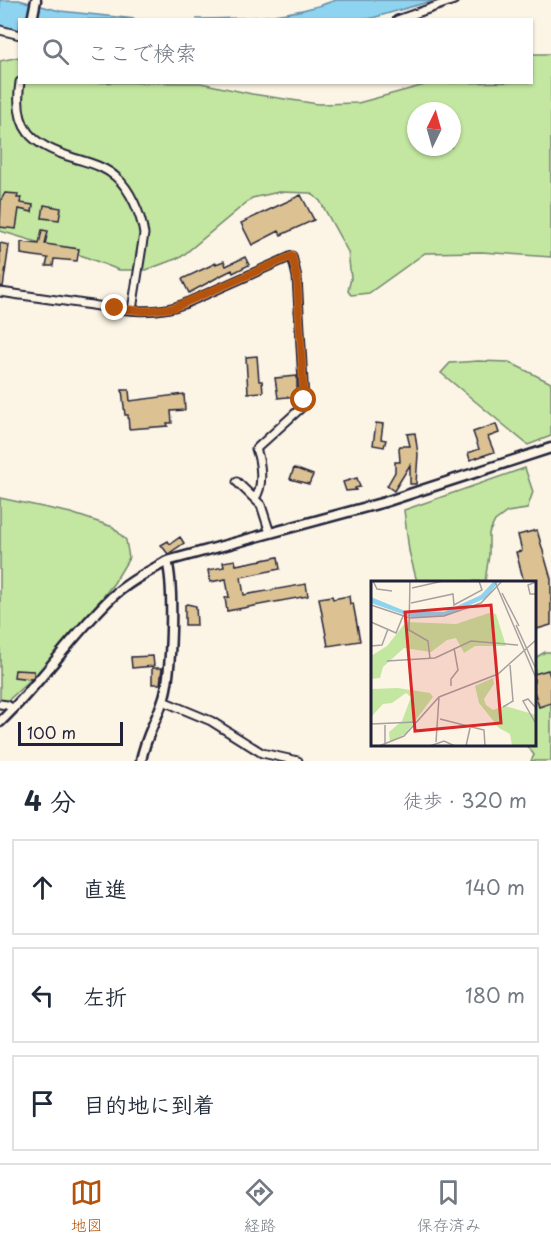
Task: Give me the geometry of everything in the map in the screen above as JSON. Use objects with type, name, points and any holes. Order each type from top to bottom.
[{"type":"street","points":[[32,18],[36,0]]},
{"type":"street","points":[[403,18],[454,0]]},
{"type":"street","points":[[0,30],[18,34]]},
{"type":"street","points":[[20,84],[17,101],[19,117],[32,137],[48,148],[107,170],[117,177],[129,194],[142,222],[144,234],[132,310]]},
{"type":"street","points":[[0,292],[132,310],[173,308],[292,256],[297,277],[304,400],[298,411],[256,449],[260,484],[255,498]]},
{"type":"street","points":[[0,722],[113,596],[167,561],[385,502],[551,448]]},
{"type":"street","points":[[237,482],[255,498],[263,509],[270,533]]},
{"type":"street","points":[[141,761],[145,741],[163,702],[169,669],[171,619],[167,561]]},
{"type":"street","points":[[163,702],[211,721],[262,753],[298,761]]},
{"type":"street","points":[[0,704],[13,709]]},
{"type":"green space","points":[[533,54],[551,54],[551,257],[481,252],[425,253],[369,293],[351,295],[348,291],[351,278],[348,252],[320,201],[311,193],[279,192],[252,198],[181,257],[146,270],[119,270],[83,256],[0,231],[0,61],[18,57],[18,84],[206,84],[318,104],[358,103],[428,84],[533,84]]},
{"type":"green space","points":[[509,362],[551,383],[551,436],[528,445],[441,373],[450,363]]},
{"type":"green space","points":[[525,468],[533,492],[527,509],[507,512],[495,521],[489,533],[489,555],[485,581],[417,581],[409,551],[404,510]]},
{"type":"green space","points":[[0,498],[71,513],[113,527],[126,540],[129,558],[114,583],[56,656],[0,708]]},
{"type":"green space","points":[[545,652],[551,652],[551,761],[531,761],[534,755],[528,746],[536,746],[536,657]]},
{"type":"water","points":[[0,0],[19,0],[60,11],[126,18],[18,18],[18,33],[0,28]]},
{"type":"water","points":[[336,0],[435,0],[372,18],[222,18],[284,13]]},
{"type":"building","points":[[5,193],[18,194],[17,198],[21,198],[20,203],[33,205],[32,212],[19,209],[16,229],[0,227],[1,200]]},
{"type":"building","points":[[301,195],[314,220],[281,235],[279,231],[252,245],[241,223]]},
{"type":"building","points":[[44,205],[61,208],[59,220],[42,218]]},
{"type":"building","points":[[42,230],[48,231],[45,244],[79,249],[77,261],[54,259],[53,266],[46,266],[48,258],[21,254],[21,242],[39,244]]},
{"type":"building","points":[[0,243],[9,245],[3,287],[0,286]]},
{"type":"building","points":[[245,257],[249,265],[233,273],[232,270],[189,293],[182,279],[216,263],[224,261],[226,266]]},
{"type":"building","points":[[257,356],[259,381],[262,381],[263,392],[248,393],[246,357]]},
{"type":"building","points":[[297,376],[297,396],[278,398],[275,378]]},
{"type":"building","points":[[122,390],[129,390],[130,401],[184,394],[185,410],[171,411],[172,423],[167,423],[168,426],[129,429]]},
{"type":"building","points":[[376,423],[383,424],[381,439],[386,440],[384,447],[373,445]]},
{"type":"building","points":[[496,424],[499,433],[488,437],[494,452],[470,460],[468,453],[479,449],[473,432]]},
{"type":"building","points":[[415,433],[418,454],[416,484],[410,484],[410,465],[394,491],[387,486],[395,472],[395,462],[400,462],[399,448],[410,446],[407,434]]},
{"type":"building","points":[[294,468],[313,475],[309,484],[290,479]]},
{"type":"building","points":[[357,478],[360,487],[346,491],[343,482]]},
{"type":"building","points":[[537,530],[551,579],[551,625],[537,629],[536,581],[524,581],[516,552],[522,551],[518,535]]},
{"type":"building","points":[[180,537],[184,543],[168,554],[161,545],[168,541],[170,544]]},
{"type":"building","points":[[278,557],[280,569],[241,577],[244,595],[306,584],[308,596],[227,611],[225,598],[229,597],[226,579],[210,582],[208,570],[224,567],[223,562],[235,560],[236,565]]},
{"type":"building","points":[[332,596],[333,599],[349,596],[350,604],[353,603],[360,641],[328,646],[319,598]]},
{"type":"building","points":[[185,605],[196,606],[197,625],[185,625]]},
{"type":"building","points":[[153,656],[154,666],[132,668],[131,657]]},
{"type":"building","points":[[152,668],[162,668],[160,684],[152,684]]},
{"type":"building","points":[[15,670],[34,671],[34,676],[31,679],[14,677]]},
{"type":"building","points":[[548,670],[551,679],[551,703],[539,707],[536,697],[536,673]]},
{"type":"route","points":[[115,308],[144,311],[173,308],[292,256],[297,277],[304,400]]}]
